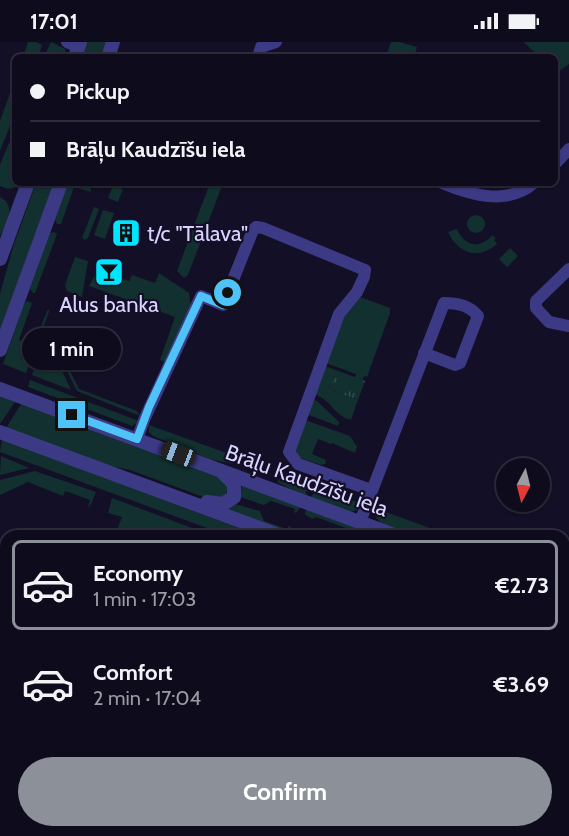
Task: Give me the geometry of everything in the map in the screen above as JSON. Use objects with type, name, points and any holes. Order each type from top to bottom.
[{"type":"street","points":[[259,54],[261,47],[276,42]]},
{"type":"street","points":[[558,161],[569,149]]},
{"type":"street","points":[[0,259],[27,186]]},
{"type":"street","points":[[0,350],[61,186]]},
{"type":"street","points":[[451,186],[479,195],[499,197],[525,191],[531,186]]},
{"type":"street","points":[[137,439],[146,413],[201,296],[223,305],[253,230],[256,227],[263,228],[365,270],[357,292],[339,314],[289,452],[297,464],[371,490]]},
{"type":"street","points":[[569,269],[536,301],[536,308],[549,322],[569,326]]},
{"type":"street","points":[[360,522],[371,490],[424,353],[444,303],[456,303],[473,310],[478,315],[460,363],[455,365],[424,353]]},
{"type":"street","name":"Brāļu Kaudzīšu iela","points":[[0,389],[381,530]]},
{"type":"street","points":[[0,432],[116,474],[255,530]]},
{"type":"street","points":[[116,474],[133,476],[218,505],[231,500],[235,491],[231,481],[219,470]]},
{"type":"green space","points":[[28,42],[42,45],[39,54],[24,54]]},
{"type":"green space","points":[[51,42],[65,49],[66,54],[45,54]]},
{"type":"green space","points":[[87,42],[106,42],[101,54],[83,54]]},
{"type":"green space","points":[[391,42],[417,47],[415,54],[387,54]]},
{"type":"green space","points":[[524,42],[569,42],[569,64],[558,72],[558,54],[536,54]]},
{"type":"green space","points":[[12,87],[12,121],[0,151],[0,121]]},
{"type":"green space","points":[[12,135],[12,186],[16,187],[9,189],[0,186],[0,165]]},
{"type":"green space","points":[[35,186],[53,186],[0,330],[0,294],[13,247]]},
{"type":"green space","points":[[67,186],[90,186],[91,192],[74,187],[61,224],[57,224],[55,220]]},
{"type":"green space","points":[[113,186],[123,189],[118,202],[108,198]]},
{"type":"green space","points":[[209,186],[222,186],[188,275],[184,278],[177,271]]},
{"type":"green space","points":[[0,197],[8,205],[9,215],[0,236]]},
{"type":"green space","points":[[94,207],[99,209],[88,238],[85,240],[82,238]]},
{"type":"green space","points":[[103,210],[114,213],[105,239],[94,235]]},
{"type":"green space","points":[[472,215],[480,215],[485,220],[483,231],[472,233],[467,228],[467,220]]},
{"type":"green space","points":[[457,229],[464,239],[473,244],[482,243],[492,235],[496,238],[494,240],[497,244],[483,252],[463,250],[448,232]]},
{"type":"green space","points":[[50,233],[57,234],[35,293],[33,293],[30,289]]},
{"type":"green space","points":[[510,248],[518,256],[507,267],[499,259]]},
{"type":"green space","points":[[75,257],[88,261],[82,297],[67,291],[65,285]]},
{"type":"green space","points":[[96,273],[110,277],[112,275],[129,281],[132,275],[155,283],[159,273],[189,293],[191,308],[165,362],[160,360],[175,317],[89,286]]},
{"type":"green space","points":[[360,297],[390,308],[367,377],[364,376],[363,380],[355,378],[356,374],[326,363],[343,317]]},
{"type":"green space","points":[[27,301],[32,303],[19,340],[34,345],[47,311],[50,309],[26,373],[3,364]]},
{"type":"green space","points":[[58,346],[79,389],[137,411],[140,416],[77,391],[55,347]]},
{"type":"green space","points":[[52,349],[71,390],[32,375],[38,357]]},
{"type":"green space","points":[[325,366],[336,370],[329,389],[358,400],[351,420],[340,415],[325,400],[314,394]]},
{"type":"green space","points":[[336,370],[365,381],[358,400],[329,389]]},
{"type":"green space","points":[[30,380],[139,421],[132,426],[28,387]]},
{"type":"green space","points":[[0,396],[15,402],[0,424]]},
{"type":"green space","points":[[311,399],[317,401],[339,422],[338,426],[306,414]]},
{"type":"green space","points":[[21,404],[224,479],[229,485],[225,497],[209,499],[130,470],[101,464],[6,428]]},
{"type":"green space","points":[[305,420],[350,436],[357,447],[355,453],[318,439],[312,454],[326,460],[325,464],[321,465],[298,457],[295,453]]},
{"type":"green space","points":[[149,425],[232,455],[233,464],[209,459],[153,436],[149,432]]},
{"type":"green space","points":[[2,439],[244,530],[212,530],[0,452]]},
{"type":"green space","points":[[1,456],[29,468],[0,475]]},
{"type":"green space","points":[[35,471],[96,492],[90,506],[88,507],[90,500],[65,491],[63,496],[28,482],[0,495],[0,480]]},
{"type":"green space","points":[[281,476],[309,484],[305,496],[277,482]]},
{"type":"green space","points":[[242,486],[301,507],[296,513],[295,509],[271,501],[264,505],[240,497]]},
{"type":"green space","points":[[316,487],[363,504],[351,512],[311,498]]},
{"type":"green space","points":[[112,498],[198,530],[117,530],[122,517],[108,513]]},
{"type":"green space","points":[[235,504],[260,511],[264,521],[287,529],[289,526],[291,530],[280,530],[224,510]]},
{"type":"green space","points":[[372,507],[435,530],[391,530],[377,518]]},
{"type":"green space","points":[[306,509],[363,530],[351,530],[305,515]]},
{"type":"place","name":"t/c \"Tālava\"","points":[[126,233]]},
{"type":"place","name":"Alus banka","points":[[109,272]]},
{"type":"route","points":[[72,415],[137,439],[149,407],[201,296],[223,305],[228,293]]}]
